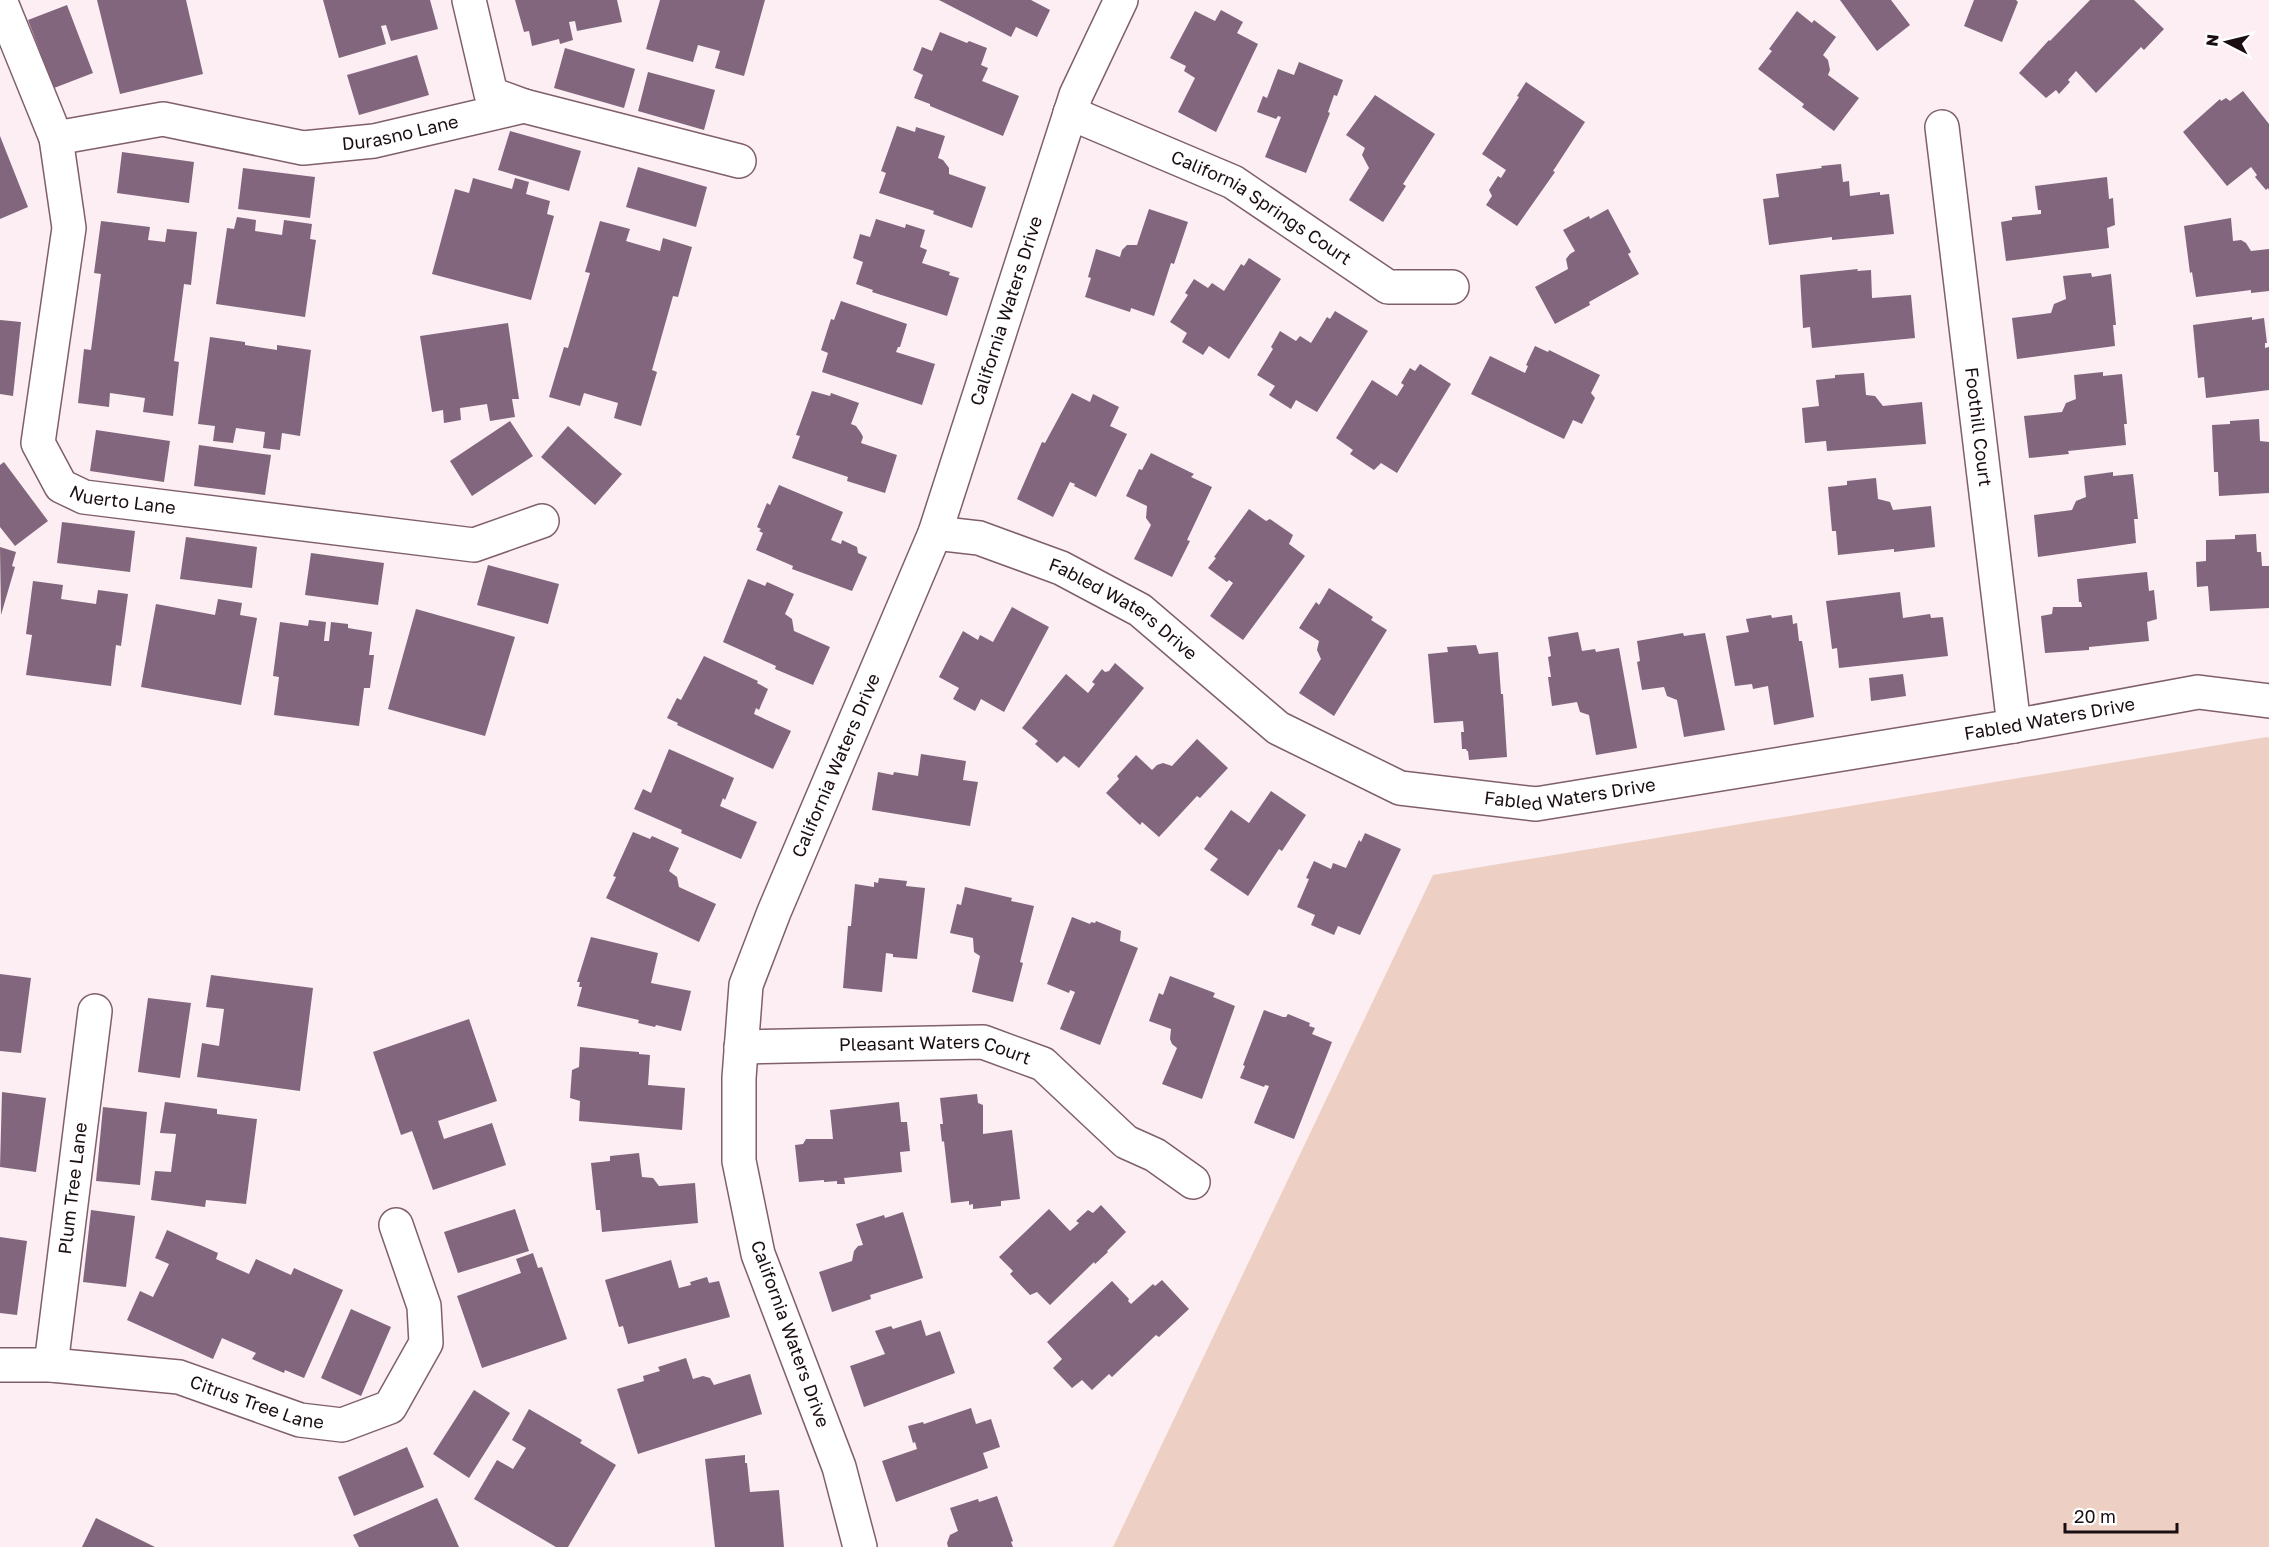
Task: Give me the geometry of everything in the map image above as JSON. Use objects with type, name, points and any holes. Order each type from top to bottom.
[{"type":"street","points":[[469,0],[491,94],[524,106]]},
{"type":"street","name":"California Waters Drive","points":[[860,1547],[839,1467],[758,1254],[739,1161],[741,1047],[746,985],[774,912],[935,533],[1076,95],[1121,0]]},
{"type":"street","name":"Nuerto Lane","points":[[3,14],[57,138],[69,228],[38,443],[61,486],[84,497],[474,545],[542,521]]},
{"type":"street","name":"Durasno Lane","points":[[57,138],[164,119],[303,148],[374,141],[524,106],[739,161]]},
{"type":"street","name":"California Springs Court","points":[[1070,113],[1233,182],[1388,287],[1452,286]]},
{"type":"street","name":"Foothill Court","points":[[1942,127],[2014,726]]},
{"type":"street","name":"Fabled Waters Drive","points":[[935,533],[979,538],[1061,568],[1140,610],[1278,728],[1400,788],[1536,804],[2014,726],[2198,692],[2269,701]]},
{"type":"street","name":"Plum Tree Lane","points":[[51,1365],[94,1011]]},
{"type":"street","name":"Pleasant Waters Court","points":[[741,1047],[983,1042],[1043,1064],[1126,1142],[1155,1155],[1193,1182]]},
{"type":"street","name":"Citrus Tree Lane","points":[[0,1365],[51,1365],[179,1377],[300,1420],[342,1425],[390,1407],[426,1342],[424,1306],[396,1226]]},
{"type":"shaded area","points":[[2269,738],[2269,1547],[1113,1547],[1433,875]]},
{"type":"building","points":[[97,0],[186,0],[203,74],[120,94]]},
{"type":"building","points":[[323,0],[430,0],[438,29],[391,41],[386,25],[381,26],[386,44],[339,58]]},
{"type":"building","points":[[515,0],[617,0],[622,22],[577,31],[575,21],[569,22],[573,40],[560,44],[559,39],[532,46],[529,31],[524,32]]},
{"type":"building","points":[[660,0],[765,0],[744,76],[715,68],[720,51],[698,45],[693,62],[646,49]]},
{"type":"building","points":[[939,0],[1031,0],[1050,10],[1037,37],[1016,27],[1011,37]]},
{"type":"building","points":[[1840,0],[1891,0],[1910,25],[1877,51]]},
{"type":"building","points":[[1974,0],[2016,0],[2018,2],[2002,42],[1964,26]]},
{"type":"building","points":[[2090,0],[2134,0],[2164,29],[2144,50],[2141,47],[2096,93],[2076,71],[2059,94],[2056,90],[2046,98],[2019,73]]},
{"type":"building","points":[[67,5],[93,73],[54,88],[28,20]]},
{"type":"building","points":[[1221,10],[1243,22],[1237,33],[1258,44],[1216,132],[1178,112],[1195,78],[1184,71],[1186,66],[1170,58],[1195,11],[1215,21]]},
{"type":"building","points":[[1797,11],[1812,23],[1814,20],[1836,37],[1823,55],[1828,60],[1830,70],[1828,75],[1859,98],[1834,131],[1802,107],[1804,104],[1758,69],[1772,51],[1769,49]]},
{"type":"building","points":[[940,32],[987,48],[981,65],[988,68],[982,81],[1019,96],[1003,136],[914,98],[923,75],[913,70],[922,47],[932,51]]},
{"type":"building","points":[[565,48],[635,69],[624,108],[554,88]]},
{"type":"building","points":[[417,55],[429,95],[359,115],[347,75]]},
{"type":"building","points":[[1299,62],[1343,80],[1337,96],[1334,95],[1328,112],[1330,113],[1306,173],[1265,157],[1281,117],[1278,116],[1276,119],[1257,112],[1263,96],[1267,98],[1278,69],[1294,75]]},
{"type":"building","points":[[648,72],[715,90],[704,130],[638,111]]},
{"type":"building","points":[[1526,82],[1585,122],[1553,171],[1555,172],[1517,226],[1486,205],[1492,196],[1489,190],[1498,176],[1501,178],[1506,170],[1482,154],[1519,97],[1517,96]]},
{"type":"building","points":[[2243,91],[2269,124],[2269,190],[2268,188],[2266,190],[2255,177],[2257,175],[2251,167],[2227,186],[2183,132],[2220,99],[2221,101],[2226,98],[2230,101]]},
{"type":"building","points":[[1375,95],[1435,134],[1403,184],[1406,186],[1383,222],[1349,200],[1369,168],[1362,155],[1365,148],[1346,135]]},
{"type":"building","points":[[897,126],[915,132],[916,127],[945,136],[938,158],[943,160],[949,168],[949,174],[986,187],[972,228],[933,214],[934,211],[879,193],[886,173],[881,171]]},
{"type":"building","points":[[510,131],[581,151],[569,191],[498,170]]},
{"type":"building","points":[[0,136],[28,207],[0,219]]},
{"type":"building","points":[[122,152],[194,162],[189,203],[117,193]]},
{"type":"building","points":[[1841,164],[1843,182],[1849,181],[1850,196],[1880,192],[1880,195],[1889,194],[1894,234],[1832,240],[1832,237],[1769,245],[1763,199],[1779,197],[1776,174]]},
{"type":"building","points":[[638,167],[707,187],[696,227],[626,207]]},
{"type":"building","points":[[243,168],[315,177],[310,218],[238,209]]},
{"type":"building","points":[[2107,177],[2109,199],[2113,198],[2115,225],[2107,228],[2109,248],[2006,261],[2001,222],[2012,220],[2012,217],[2041,214],[2041,210],[2038,210],[2035,186]]},
{"type":"building","points":[[473,178],[512,189],[515,178],[529,182],[526,194],[550,201],[547,214],[554,216],[531,300],[432,274],[455,189],[469,193]]},
{"type":"building","points":[[1149,209],[1188,222],[1174,264],[1171,263],[1154,316],[1131,308],[1130,312],[1085,297],[1096,249],[1120,257],[1127,245],[1137,245]]},
{"type":"building","points":[[1608,209],[1631,252],[1628,254],[1639,274],[1555,324],[1535,287],[1568,269],[1566,259],[1575,251],[1563,230]]},
{"type":"building","points":[[237,217],[256,220],[255,231],[282,235],[284,220],[312,224],[310,239],[316,240],[305,317],[216,304],[227,228],[234,229]]},
{"type":"building","points":[[2231,218],[2233,241],[2241,240],[2251,251],[2269,249],[2269,291],[2251,293],[2251,290],[2196,297],[2192,272],[2190,273],[2184,226]]},
{"type":"building","points":[[876,219],[905,228],[906,224],[925,230],[920,247],[927,250],[922,263],[950,272],[949,275],[959,278],[947,316],[872,292],[873,290],[856,284],[863,262],[853,258],[860,234],[870,237]]},
{"type":"building","points":[[101,221],[150,227],[148,240],[165,242],[167,229],[197,232],[191,285],[184,284],[174,361],[179,362],[173,416],[143,412],[145,398],[110,393],[109,407],[78,403],[84,349],[91,350],[101,274],[94,273]]},
{"type":"building","points":[[600,221],[630,229],[626,241],[660,251],[663,238],[692,247],[678,297],[673,296],[652,370],[657,372],[641,426],[614,418],[618,403],[584,393],[580,406],[549,397],[564,347],[568,348],[590,273],[585,272]]},
{"type":"building","points":[[1249,258],[1281,279],[1229,359],[1209,346],[1203,355],[1182,342],[1187,333],[1170,322],[1188,295],[1185,293],[1194,279],[1208,288],[1212,283],[1224,291],[1241,264],[1244,266]]},
{"type":"building","points":[[1858,269],[1857,271],[1871,270],[1872,298],[1911,295],[1915,338],[1812,348],[1810,327],[1803,328],[1800,275]]},
{"type":"building","points":[[2091,273],[2092,277],[2111,274],[2116,325],[2113,325],[2115,346],[2017,359],[2012,318],[2051,313],[2054,304],[2066,299],[2063,276]]},
{"type":"building","points":[[841,301],[907,324],[900,347],[896,352],[935,364],[922,405],[822,372],[828,353],[821,350],[831,319],[834,320]]},
{"type":"building","points":[[1335,311],[1368,331],[1317,412],[1296,400],[1291,409],[1269,395],[1275,386],[1257,375],[1273,349],[1271,347],[1280,331],[1296,341],[1300,336],[1311,343],[1327,317],[1330,319]]},
{"type":"building","points":[[2252,317],[2252,320],[2264,318],[2267,343],[2265,343],[2265,348],[2269,347],[2269,390],[2206,398],[2204,377],[2198,378],[2193,325]]},
{"type":"building","points":[[0,320],[21,322],[13,396],[0,394]]},
{"type":"building","points":[[508,323],[519,399],[512,399],[515,417],[490,421],[487,404],[460,408],[461,420],[444,423],[443,410],[432,412],[420,336]]},
{"type":"building","points":[[210,337],[277,350],[277,345],[311,350],[300,436],[282,433],[280,450],[263,448],[265,432],[236,428],[233,443],[213,441],[215,426],[198,424]]},
{"type":"building","points":[[1535,346],[1548,352],[1549,350],[1600,375],[1591,393],[1595,398],[1582,424],[1573,420],[1564,439],[1471,394],[1490,356],[1525,373],[1528,366],[1526,365]]},
{"type":"building","points":[[1420,364],[1451,384],[1397,473],[1381,463],[1374,470],[1350,454],[1353,450],[1336,438],[1372,380],[1397,396],[1404,385],[1401,383],[1410,368],[1415,371]]},
{"type":"building","points":[[2103,372],[2103,376],[2122,374],[2127,424],[2124,424],[2126,445],[2029,458],[2024,416],[2062,412],[2066,403],[2076,399],[2074,375]]},
{"type":"building","points":[[1864,373],[1866,395],[1875,396],[1883,406],[1922,402],[1926,444],[1827,451],[1826,441],[1805,443],[1802,408],[1819,406],[1816,380],[1835,378],[1835,375]]},
{"type":"building","points":[[812,391],[830,396],[831,393],[859,403],[851,424],[856,426],[861,433],[863,437],[861,443],[897,455],[885,493],[847,481],[848,477],[792,458],[800,436],[796,435]]},
{"type":"building","points":[[1072,393],[1090,402],[1093,394],[1119,407],[1110,426],[1127,434],[1096,497],[1070,482],[1053,517],[1017,499],[1042,442],[1045,443]]},
{"type":"building","points":[[2259,419],[2260,441],[2269,442],[2269,493],[2219,496],[2218,472],[2214,472],[2212,425]]},
{"type":"building","points":[[510,421],[533,456],[472,496],[450,461]]},
{"type":"building","points":[[568,426],[622,474],[595,505],[541,457]]},
{"type":"building","points":[[96,430],[170,441],[164,482],[90,471]]},
{"type":"building","points":[[199,445],[271,455],[265,495],[194,486]]},
{"type":"building","points":[[1151,453],[1194,474],[1191,477],[1212,487],[1187,540],[1190,541],[1172,577],[1134,559],[1151,525],[1146,518],[1147,506],[1126,496],[1139,469],[1142,470]]},
{"type":"building","points":[[4,462],[48,521],[15,546],[0,527],[0,465]]},
{"type":"building","points":[[2113,472],[2113,476],[2133,474],[2138,519],[2134,519],[2136,543],[2038,557],[2034,515],[2072,510],[2076,501],[2086,497],[2084,476]]},
{"type":"building","points":[[1876,478],[1878,499],[1890,502],[1893,510],[1931,506],[1935,547],[1838,555],[1836,531],[1832,531],[1828,487],[1847,485],[1847,481]]},
{"type":"building","points":[[779,485],[843,512],[831,540],[841,544],[842,540],[857,547],[858,553],[867,557],[852,591],[792,569],[793,566],[756,550],[763,533],[757,527],[767,503],[770,505]]},
{"type":"building","points":[[1249,509],[1266,521],[1270,519],[1293,535],[1289,544],[1305,556],[1243,640],[1210,616],[1233,583],[1229,580],[1227,582],[1208,568]]},
{"type":"building","points":[[62,522],[135,531],[130,572],[57,563]]},
{"type":"building","points":[[2256,534],[2257,552],[2261,552],[2262,566],[2269,566],[2269,608],[2210,611],[2208,586],[2197,587],[2196,562],[2206,561],[2206,540],[2235,539],[2235,535]]},
{"type":"building","points":[[186,537],[257,547],[252,588],[180,579]]},
{"type":"building","points":[[0,547],[16,552],[12,566],[15,567],[1,615]]},
{"type":"building","points":[[311,553],[384,563],[378,605],[305,595]]},
{"type":"building","points":[[488,565],[559,584],[548,624],[477,605]]},
{"type":"building","points":[[2147,572],[2149,591],[2154,590],[2157,619],[2147,622],[2149,641],[2089,647],[2089,650],[2045,653],[2041,616],[2052,614],[2053,607],[2082,607],[2079,602],[2077,579]]},
{"type":"building","points":[[748,579],[765,586],[767,582],[794,594],[785,614],[792,619],[794,631],[830,647],[813,685],[775,669],[776,666],[723,642]]},
{"type":"building","points":[[33,581],[63,585],[61,599],[96,604],[98,590],[128,594],[121,646],[116,645],[111,686],[26,675],[32,635],[26,634]]},
{"type":"building","points":[[1329,588],[1373,617],[1371,620],[1387,630],[1334,716],[1299,693],[1321,659],[1317,650],[1319,641],[1299,628],[1316,602],[1319,605]]},
{"type":"building","points":[[1900,592],[1903,618],[1930,614],[1931,618],[1943,617],[1948,656],[1839,668],[1837,648],[1832,649],[1826,601]]},
{"type":"building","points":[[218,599],[242,603],[240,615],[257,618],[241,705],[141,687],[156,604],[215,615]]},
{"type":"building","points":[[1012,607],[1049,627],[1004,712],[981,699],[975,711],[953,699],[959,688],[939,677],[963,631],[978,640],[980,635],[993,642]]},
{"type":"building","points":[[416,609],[515,637],[485,736],[388,709]]},
{"type":"building","points":[[1771,615],[1772,618],[1792,615],[1793,624],[1797,623],[1814,717],[1774,725],[1768,686],[1753,689],[1752,684],[1735,686],[1726,636],[1749,632],[1746,619]]},
{"type":"building","points":[[309,620],[326,622],[324,641],[329,641],[331,622],[348,624],[348,628],[372,632],[369,655],[374,655],[370,688],[364,688],[359,726],[274,715],[279,677],[273,676],[280,622],[308,626]]},
{"type":"building","points":[[1578,632],[1582,651],[1595,649],[1596,652],[1619,648],[1637,748],[1596,755],[1589,715],[1580,712],[1577,702],[1552,706],[1548,677],[1551,677],[1548,657],[1551,656],[1548,637]]},
{"type":"building","points":[[1683,633],[1684,636],[1705,633],[1725,730],[1684,737],[1677,700],[1667,696],[1664,687],[1642,690],[1637,662],[1640,661],[1637,641]]},
{"type":"building","points":[[1476,645],[1479,654],[1498,652],[1507,757],[1469,760],[1468,751],[1462,749],[1463,721],[1434,723],[1428,654],[1448,652],[1447,647]]},
{"type":"building","points":[[704,656],[758,681],[757,683],[768,689],[759,710],[756,708],[754,714],[791,731],[773,769],[677,725],[678,723],[667,718],[677,698],[681,700]]},
{"type":"building","points":[[1115,663],[1144,688],[1079,768],[1064,756],[1057,763],[1035,744],[1038,741],[1022,728],[1066,674],[1088,693],[1095,684],[1092,682],[1102,669],[1105,672],[1109,671]]},
{"type":"building","points":[[1903,674],[1906,696],[1871,701],[1869,678]]},
{"type":"building","points":[[1197,739],[1228,768],[1200,798],[1197,796],[1159,837],[1142,822],[1140,825],[1106,793],[1119,779],[1117,776],[1136,755],[1152,770],[1163,763],[1172,766]]},
{"type":"building","points":[[669,749],[734,778],[720,806],[757,822],[741,859],[681,833],[682,830],[634,809],[643,789],[651,793]]},
{"type":"building","points":[[921,754],[966,761],[963,780],[978,782],[970,826],[872,810],[878,772],[918,776]]},
{"type":"building","points":[[1271,791],[1306,815],[1282,851],[1279,849],[1248,896],[1210,870],[1218,859],[1204,849],[1231,810],[1249,823]]},
{"type":"building","points":[[633,832],[650,839],[652,836],[679,848],[669,871],[677,877],[679,887],[716,904],[699,942],[606,898],[616,877],[613,876]]},
{"type":"building","points":[[1365,833],[1401,849],[1360,935],[1338,926],[1334,935],[1311,925],[1315,915],[1297,907],[1314,861],[1331,869],[1333,863],[1346,868],[1359,840],[1361,842]]},
{"type":"building","points":[[879,878],[907,881],[906,886],[925,888],[917,959],[893,957],[893,954],[886,953],[882,992],[843,988],[848,926],[851,926],[855,884],[874,887],[874,882],[878,883]]},
{"type":"building","points":[[965,887],[1012,898],[1011,901],[1034,906],[1013,1002],[972,992],[980,956],[974,952],[973,938],[950,933],[957,904],[961,905]]},
{"type":"building","points":[[1072,917],[1090,924],[1096,921],[1121,931],[1120,941],[1138,948],[1100,1045],[1060,1029],[1075,992],[1070,990],[1069,993],[1047,984]]},
{"type":"building","points":[[591,937],[658,953],[651,983],[691,991],[681,1031],[638,1023],[639,1020],[577,1006],[582,987],[579,987],[580,982],[577,982]]},
{"type":"building","points":[[0,974],[31,978],[21,1053],[0,1051]]},
{"type":"building","points":[[211,975],[313,988],[300,1091],[197,1077],[202,1043],[219,1046],[224,1009],[206,1007]]},
{"type":"building","points":[[1170,976],[1215,993],[1213,997],[1235,1006],[1202,1099],[1162,1084],[1177,1048],[1170,1039],[1171,1029],[1149,1021],[1159,993],[1163,995]]},
{"type":"building","points":[[148,998],[191,1003],[180,1078],[138,1072]]},
{"type":"building","points":[[1264,1010],[1283,1017],[1288,1014],[1310,1023],[1309,1026],[1315,1028],[1312,1034],[1332,1042],[1294,1139],[1254,1123],[1269,1086],[1264,1087],[1240,1078]]},
{"type":"building","points":[[469,1019],[497,1101],[438,1121],[444,1139],[492,1123],[506,1165],[433,1190],[412,1131],[401,1135],[373,1052]]},
{"type":"building","points":[[580,1047],[650,1055],[648,1085],[685,1088],[682,1130],[579,1121],[580,1101],[570,1098],[572,1070],[579,1067]]},
{"type":"building","points":[[2,1092],[46,1098],[36,1172],[0,1167]]},
{"type":"building","points":[[977,1094],[978,1103],[983,1105],[983,1134],[1012,1130],[1020,1199],[1001,1201],[1001,1206],[973,1209],[973,1204],[969,1205],[969,1201],[951,1203],[940,1124],[943,1124],[940,1098]]},
{"type":"building","points":[[165,1102],[217,1109],[217,1114],[257,1119],[246,1204],[206,1200],[205,1207],[151,1200],[155,1171],[171,1172],[176,1134],[160,1133]]},
{"type":"building","points":[[899,1102],[901,1122],[907,1122],[910,1151],[900,1152],[902,1172],[844,1178],[845,1184],[837,1184],[837,1181],[824,1182],[824,1180],[799,1182],[795,1145],[803,1144],[806,1139],[833,1139],[830,1110]]},
{"type":"building","points":[[103,1107],[147,1112],[140,1185],[96,1181]]},
{"type":"building","points":[[639,1153],[642,1177],[653,1178],[659,1186],[695,1183],[698,1223],[602,1232],[600,1210],[596,1210],[591,1163],[610,1161],[610,1156]]},
{"type":"building","points":[[1101,1205],[1126,1232],[1108,1252],[1095,1264],[1094,1262],[1050,1305],[1037,1292],[1030,1295],[1010,1274],[1013,1271],[999,1257],[1049,1209],[1070,1231],[1079,1223],[1076,1221],[1088,1210],[1093,1213]]},
{"type":"building","points":[[515,1209],[529,1251],[458,1273],[444,1232]]},
{"type":"building","points":[[91,1210],[135,1216],[126,1287],[83,1282]]},
{"type":"building","points":[[903,1212],[923,1278],[870,1295],[871,1299],[832,1312],[819,1272],[852,1261],[854,1251],[858,1246],[863,1245],[856,1224]]},
{"type":"building","points":[[167,1230],[218,1253],[216,1259],[249,1274],[256,1259],[291,1275],[294,1268],[343,1290],[304,1378],[285,1370],[284,1373],[252,1359],[256,1353],[222,1338],[213,1359],[127,1320],[140,1291],[153,1297],[169,1264],[155,1258]]},
{"type":"building","points":[[0,1237],[27,1241],[17,1315],[0,1313]]},
{"type":"building","points":[[533,1253],[538,1268],[542,1267],[567,1339],[482,1368],[457,1296],[521,1273],[516,1259]]},
{"type":"building","points":[[671,1260],[679,1288],[707,1277],[709,1283],[719,1281],[730,1317],[628,1344],[623,1326],[619,1327],[605,1280]]},
{"type":"building","points":[[1162,1280],[1189,1309],[1159,1337],[1156,1335],[1112,1377],[1109,1374],[1092,1390],[1082,1380],[1072,1388],[1053,1368],[1062,1359],[1047,1342],[1112,1281],[1131,1304],[1153,1284],[1155,1286]]},
{"type":"building","points":[[351,1309],[391,1327],[361,1396],[321,1378]]},
{"type":"building","points":[[921,1320],[926,1336],[940,1331],[955,1373],[864,1407],[850,1366],[885,1354],[875,1331],[891,1326],[893,1329]]},
{"type":"building","points":[[686,1358],[693,1379],[703,1376],[710,1378],[714,1385],[750,1374],[762,1414],[638,1454],[617,1389],[644,1381],[643,1376],[660,1371],[658,1367]]},
{"type":"building","points":[[474,1390],[510,1413],[469,1478],[433,1454]]},
{"type":"building","points":[[971,1408],[976,1424],[991,1419],[1000,1447],[983,1453],[988,1468],[896,1502],[882,1461],[917,1449],[908,1426],[923,1422],[924,1424]]},
{"type":"building","points":[[529,1409],[582,1440],[580,1443],[616,1465],[568,1547],[556,1547],[474,1499],[497,1460],[513,1469],[526,1448],[512,1440]]},
{"type":"building","points":[[407,1447],[424,1487],[354,1516],[338,1477]]},
{"type":"building","points":[[745,1455],[750,1492],[779,1490],[784,1547],[715,1547],[705,1459]]},
{"type":"building","points":[[997,1496],[1013,1547],[948,1547],[950,1535],[958,1531],[950,1508]]},
{"type":"building","points":[[437,1498],[459,1547],[359,1547],[353,1535]]},
{"type":"building","points":[[96,1518],[155,1547],[82,1547]]}]
